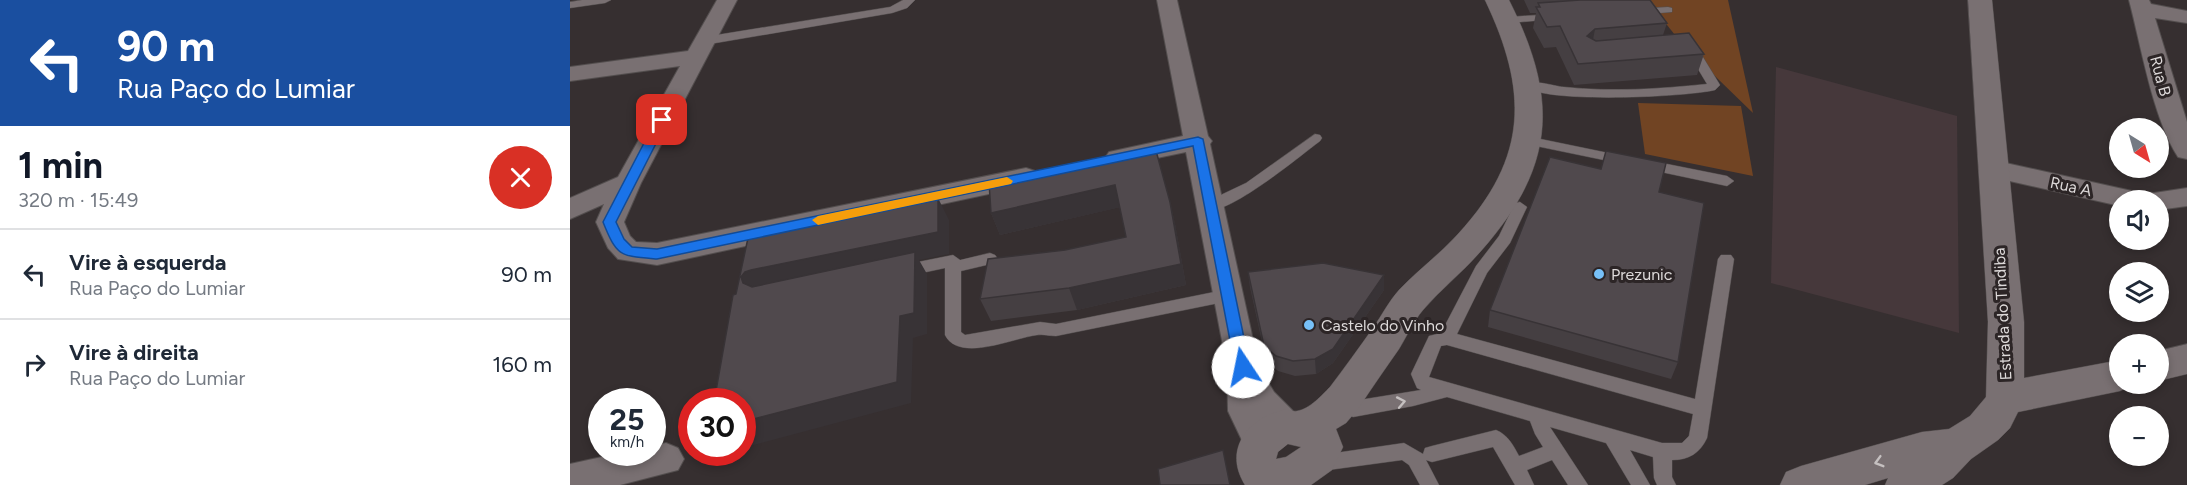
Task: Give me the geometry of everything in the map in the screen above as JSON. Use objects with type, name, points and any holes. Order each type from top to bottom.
[{"type":"main road","name":"Estrada do Tindiba","points":[[1802,485],[1922,450],[1957,446],[1984,428],[1996,416],[2005,398],[2006,322],[1980,0]]},
{"type":"main road","points":[[1294,460],[1367,366],[1409,302],[1469,243],[1494,212],[1513,183],[1526,141],[1530,86],[1523,56],[1503,10]]},
{"type":"main road","points":[[2169,363],[2187,359]]},
{"type":"main road","points":[[1294,460],[1342,432],[1353,409],[1367,366]]},
{"type":"main road","points":[[2005,398],[2109,377]]},
{"type":"main road","points":[[1906,485],[1938,465],[1957,446]]},
{"type":"street","points":[[727,0],[628,183],[610,222],[618,241],[628,252],[657,254],[1049,172]]},
{"type":"street","points":[[1167,0],[1243,367],[1245,411],[1294,460]]},
{"type":"street","points":[[2141,4],[2187,17]]},
{"type":"street","name":"Rua B","points":[[2141,4],[2171,113],[2187,151]]},
{"type":"street","points":[[570,74],[700,49]]},
{"type":"street","points":[[1095,163],[1198,141]]},
{"type":"street","name":"Rua A","points":[[1992,169],[2109,195]]},
{"type":"street","points":[[570,209],[628,183]]},
{"type":"street","points":[[2169,199],[2187,197]]},
{"type":"street","points":[[570,480],[634,466]]},
{"type":"lane","points":[[570,5],[605,0]]},
{"type":"lane","points":[[700,49],[892,10],[903,6],[909,0]]},
{"type":"lane","points":[[1503,10],[1565,16]]},
{"type":"lane","points":[[1622,13],[1668,10]]},
{"type":"lane","points":[[1530,86],[1563,91],[1629,95],[1706,89],[1714,85],[1695,52],[1685,48],[1673,49]]},
{"type":"lane","points":[[1211,207],[1251,186],[1315,138]]},
{"type":"lane","points":[[1526,141],[1727,181]]},
{"type":"lane","points":[[1447,338],[1481,270],[1505,239],[1520,207]]},
{"type":"lane","points":[[953,267],[990,259]]},
{"type":"lane","points":[[1703,409],[1447,338],[1435,340],[1420,378],[1424,383],[1662,451],[1676,453],[1695,445],[1698,438],[1703,409],[1726,260]]},
{"type":"lane","points":[[883,276],[953,261],[953,335],[962,342],[974,342],[1040,328],[1056,330],[1228,294]]},
{"type":"lane","points":[[1353,409],[1413,399],[1448,390]]},
{"type":"lane","points":[[1538,415],[1541,428],[1580,485]]},
{"type":"lane","points":[[1612,437],[1641,485]]},
{"type":"lane","points":[[1432,454],[1496,438],[1504,446],[1525,485]]},
{"type":"lane","points":[[1515,466],[1555,451]]},
{"type":"lane","points":[[1662,451],[1663,478],[1667,485]]},
{"type":"lane","points":[[1294,460],[1404,452],[1416,459],[1430,485]]},
{"type":"shaded area","points":[[1647,0],[1728,0],[1753,113],[1683,45]]},
{"type":"shaded area","points":[[1776,67],[1957,116],[1959,333],[1771,283]]},
{"type":"shaded area","points":[[1638,103],[1741,106],[1753,176],[1645,154]]},
{"type":"building","points":[[1580,0],[1650,0],[1667,23],[1595,29],[1587,36],[1596,41],[1689,33],[1704,54],[1578,64],[1560,26],[1547,27],[1536,7],[1540,7],[1538,3]]},
{"type":"building","points":[[1155,147],[1170,202],[1181,264],[1069,288],[980,299],[988,259],[1065,250],[1126,237],[1115,185],[991,213],[989,182]]},
{"type":"building","name":"Prezunic","points":[[1606,151],[1666,163],[1659,192],[1704,203],[1678,362],[1490,310],[1550,157],[1601,169]]},
{"type":"building","points":[[938,198],[938,232],[751,270],[745,272],[741,277],[743,283],[752,287],[915,252],[914,313],[900,316],[897,382],[756,418],[756,388],[716,388],[733,295],[736,294],[748,238]]},
{"type":"building","name":"Castelo do Vinho","points":[[1323,263],[1384,275],[1333,349],[1315,359],[1293,361],[1276,356],[1264,346],[1248,272]]},
{"type":"building","points":[[1223,450],[1230,485],[1160,485],[1158,469]]},
{"type":"slow traffic","points":[[818,220],[1007,181]]},
{"type":"place","name":"Prezunic","points":[[1599,274]]},
{"type":"place","name":"Castelo do Vinho","points":[[1309,325]]},
{"type":"route","points":[[662,120],[610,222],[618,241],[628,252],[657,254],[1198,141],[1243,367]]}]
